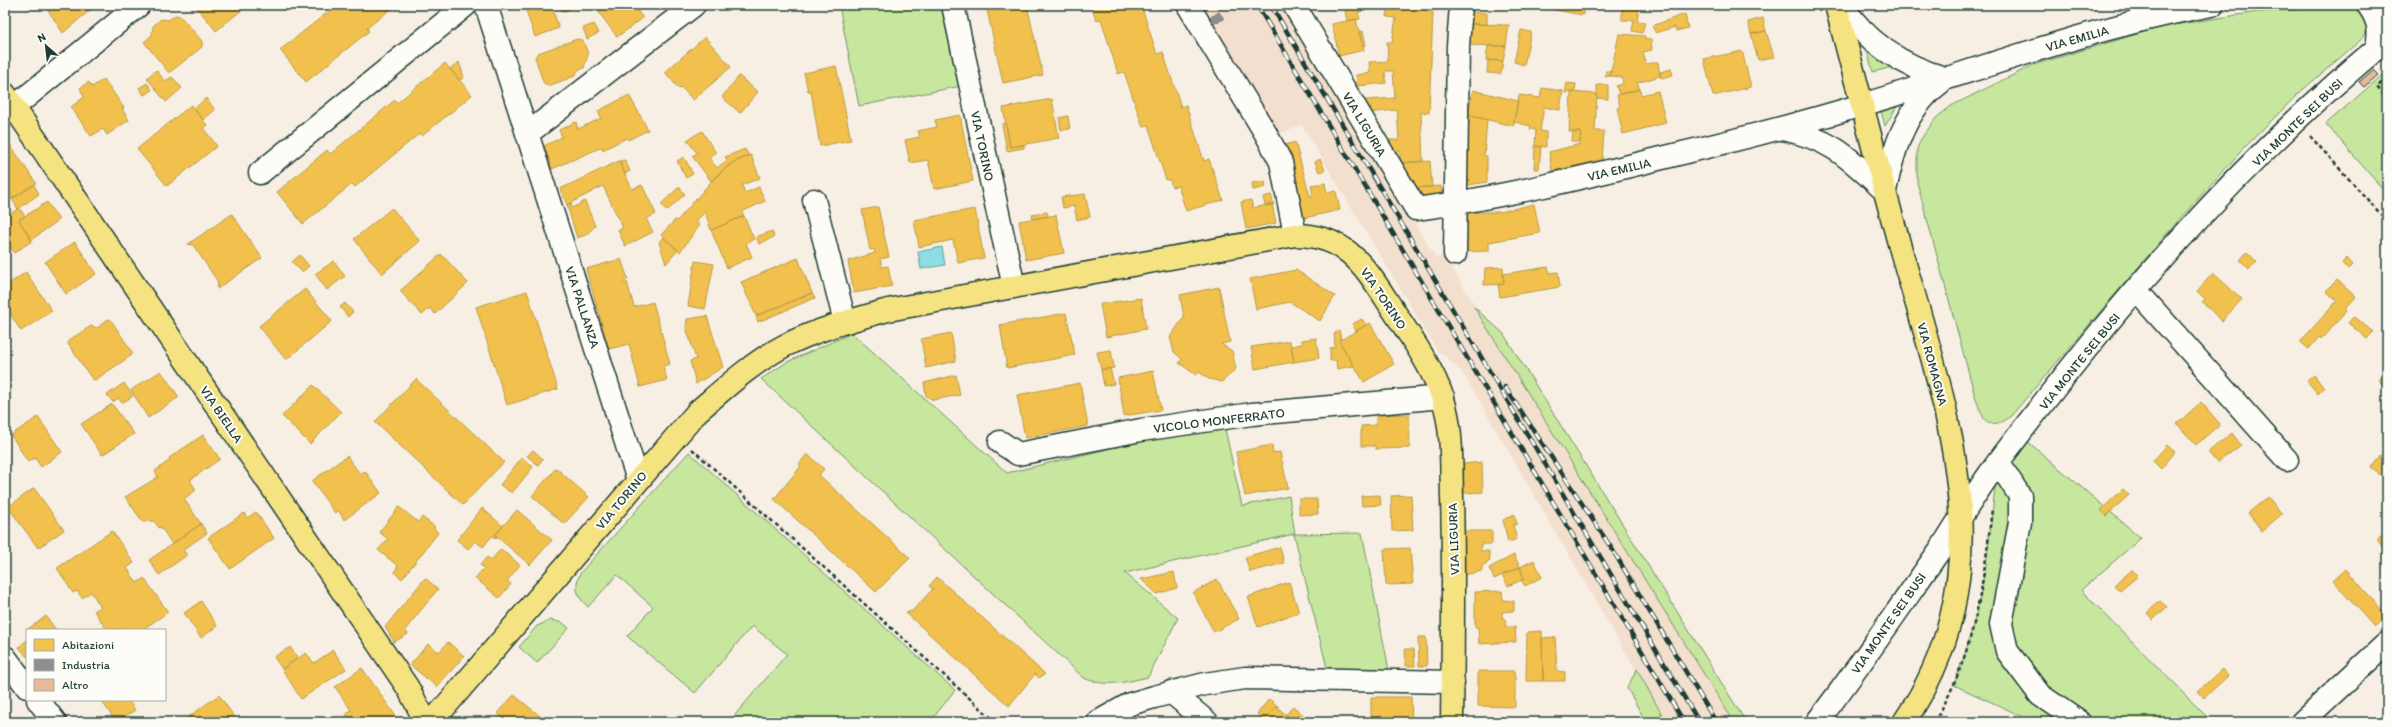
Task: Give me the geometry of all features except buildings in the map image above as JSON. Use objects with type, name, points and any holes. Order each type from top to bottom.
[{"type":"main road","name":"VIA ROMAGNA","points":[[1836,5],[1885,191],[1941,390],[1951,433],[1961,516],[1960,563],[1948,629],[1934,667],[1904,722]]},
{"type":"main road","name":"VIA BIELLA","points":[[9,101],[408,688],[426,722]]},
{"type":"main road","name":"VIA TORINO","points":[[432,722],[698,411],[740,374],[783,346],[844,322],[888,310],[1296,235],[1313,235],[1329,239],[1344,248],[1364,267],[1404,326],[1443,397]]},
{"type":"main road","name":"VIA LIGURIA","points":[[1443,397],[1448,421],[1451,463],[1454,580],[1452,722]]},
{"type":"street","name":"VIA BIELLA","points":[[9,101],[139,5]]},
{"type":"street","points":[[260,173],[466,5]]},
{"type":"street","name":"VIA PALLANZA","points":[[486,5],[638,480]]},
{"type":"street","points":[[527,134],[694,5]]},
{"type":"street","name":"VIA TORINO","points":[[953,5],[1014,287]]},
{"type":"street","points":[[1188,5],[1266,134],[1281,162],[1296,235]]},
{"type":"street","name":"VIA LIGURIA","points":[[1294,5],[1416,209],[1456,203]]},
{"type":"street","points":[[1455,254],[1458,46],[1461,5]]},
{"type":"street","points":[[1842,5],[1872,41],[1898,61],[1913,68],[1945,78]]},
{"type":"street","name":"VIA EMILIA","points":[[1456,203],[1598,174],[1781,129],[2104,29],[2158,15],[2212,5]]},
{"type":"street","points":[[2368,5],[2374,13],[2380,30],[2381,45]]},
{"type":"street","name":"VIA MONTE SEI BUSI","points":[[1817,722],[1998,462],[2136,290],[2221,197],[2296,121],[2381,45]]},
{"type":"street","name":"VIA EMILIA","points":[[1885,191],[1891,160],[1908,118],[1929,91],[1945,78]]},
{"type":"street","name":"VIA EMILIA","points":[[1781,129],[1821,140],[1852,161],[1885,191]]},
{"type":"street","points":[[814,200],[844,322]]},
{"type":"street","points":[[2136,290],[2287,460]]},
{"type":"street","name":"VICOLO MONFERRATO","points":[[1000,442],[1018,454],[1141,430],[1252,414],[1443,397]]},
{"type":"street","points":[[1998,462],[2020,496],[2020,522],[2001,624],[2007,651],[2040,695],[2079,722]]},
{"type":"street","points":[[2302,722],[2387,643]]},
{"type":"street","points":[[5,657],[26,686]]},
{"type":"street","points":[[1098,722],[1130,704],[1205,684],[1245,678],[1453,682]]},
{"type":"street","points":[[1171,692],[1207,722]]},
{"type":"street","points":[[39,701],[55,722]]},
{"type":"path","points":[[2387,78],[2377,87],[2387,99]]},
{"type":"path","points":[[2296,121],[2387,220]]},
{"type":"path","points":[[677,435],[996,722]]},
{"type":"shaded area","points":[[1198,5],[1284,5],[1436,258],[1443,254],[1734,722],[1666,722],[1464,375],[1442,353],[1438,352],[1302,125],[1283,133],[1274,132]]},
{"type":"green space","points":[[845,5],[945,5],[961,86],[859,106],[840,11]]},
{"type":"green space","points":[[2345,7],[2358,8],[2364,15],[2367,26],[2363,38],[2299,93],[2244,148],[2177,222],[2011,416],[2004,421],[1997,423],[1991,423],[1984,419],[1976,400],[1917,182],[1917,149],[1921,139],[1936,118],[1951,106],[2033,65],[2161,27],[2257,12]]},
{"type":"green space","points":[[1867,51],[1880,61],[1896,66],[1873,72]]},
{"type":"green space","points":[[2387,71],[2387,194],[2326,124]]},
{"type":"green space","points":[[1901,100],[1885,126],[1880,107]]},
{"type":"green space","points":[[1474,307],[1503,333],[1746,722],[1734,722]]},
{"type":"green space","points":[[852,333],[1007,473],[1145,440],[1225,429],[1242,506],[1289,496],[1295,534],[1362,533],[1389,670],[1327,668],[1294,534],[1125,573],[1178,618],[1148,677],[1116,683],[1100,683],[1084,678],[761,379],[787,362]]},
{"type":"green space","points":[[2020,435],[2141,538],[2081,590],[2212,722],[2026,722],[2028,719],[1954,685],[1966,651],[1979,603],[1987,558],[1998,462]]},
{"type":"green space","points":[[689,452],[955,690],[930,722],[729,722],[787,654],[752,626],[695,693],[627,636],[653,607],[617,575],[588,607],[584,603],[577,591],[577,582],[581,572]]},
{"type":"green space","points":[[551,620],[563,623],[569,628],[537,663],[519,647],[537,626]]},
{"type":"green space","points":[[1637,669],[1666,722],[1646,722],[1627,688]]},
{"type":"water","points":[[942,247],[945,265],[921,269],[918,252]]},
{"type":"railway","points":[[1257,5],[1684,722]]},
{"type":"railway","points":[[1271,5],[1699,722]]},
{"type":"railway","points":[[1505,387],[1612,549],[1716,722]]}]
